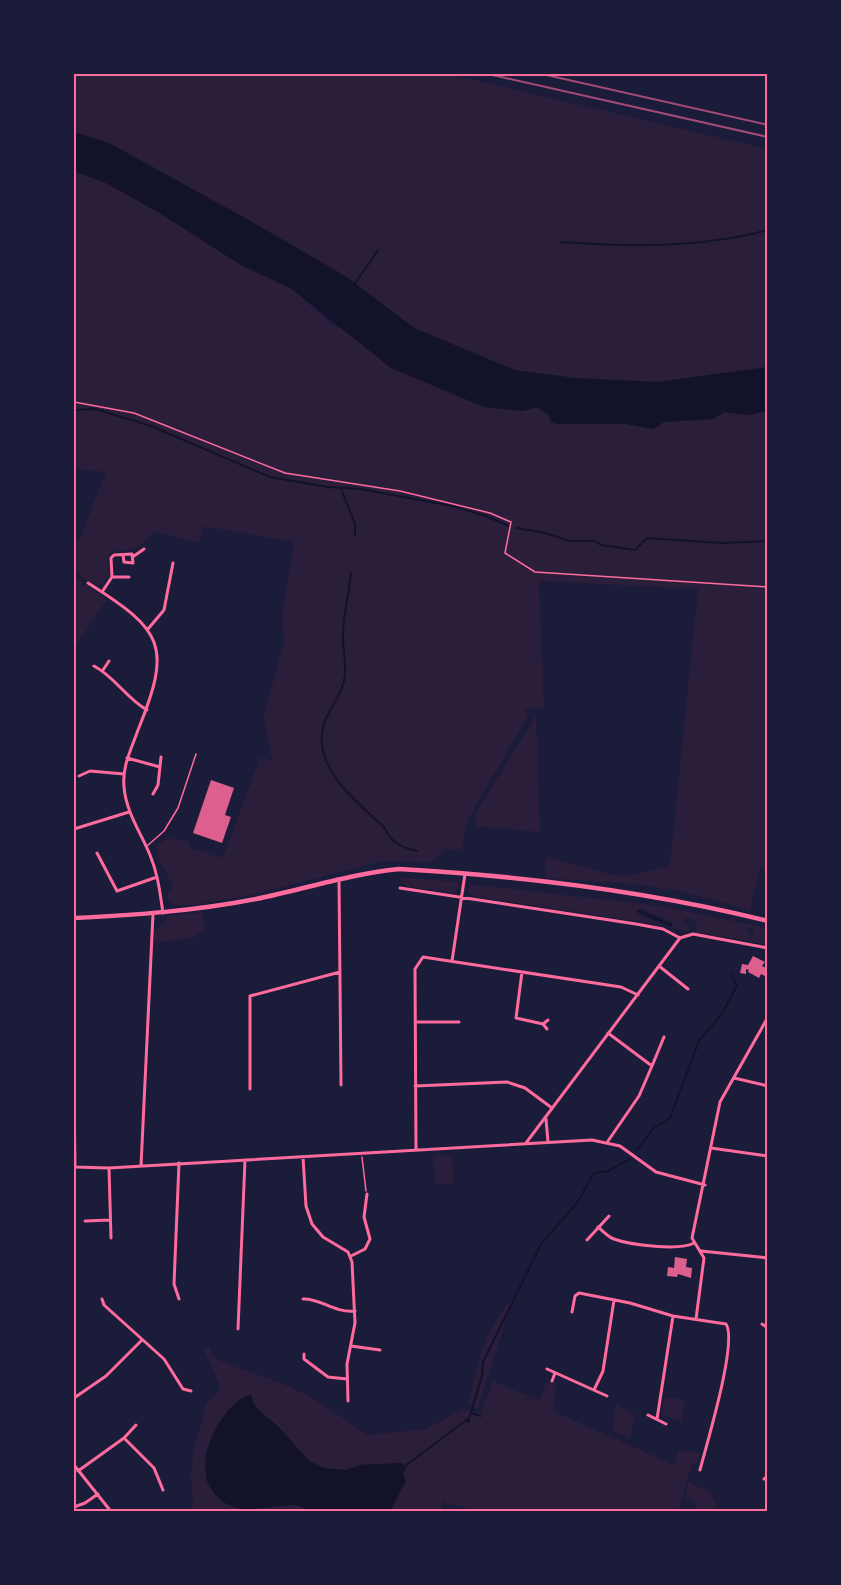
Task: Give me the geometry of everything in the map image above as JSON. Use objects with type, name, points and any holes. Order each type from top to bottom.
[{"type":"main road","points":[[74,918],[163,913],[259,898],[339,879],[399,869],[465,874],[673,900],[768,921]]},
{"type":"street","points":[[123,555],[124,562],[130,565],[134,556],[144,549]]},
{"type":"street","points":[[102,592],[112,577],[111,558],[114,555],[129,553],[134,556]]},
{"type":"street","points":[[148,629],[164,610],[173,563]]},
{"type":"street","points":[[112,577],[129,577]]},
{"type":"street","points":[[88,583],[141,620],[156,644],[159,660],[156,685],[127,758],[124,795],[157,877],[163,913]]},
{"type":"street","points":[[103,670],[109,661]]},
{"type":"street","points":[[94,666],[103,670],[130,699],[147,710]]},
{"type":"street","points":[[127,758],[160,766]]},
{"type":"street","points":[[153,794],[158,785],[161,758]]},
{"type":"street","points":[[79,776],[90,771],[124,774]]},
{"type":"street","points":[[74,829],[129,812]]},
{"type":"street","points":[[97,853],[117,891],[157,877]]},
{"type":"street","points":[[452,961],[465,874]]},
{"type":"street","points":[[339,879],[341,1085]]},
{"type":"street","points":[[400,888],[636,924],[663,929],[680,938]]},
{"type":"street","points":[[141,1166],[153,914]]},
{"type":"street","points":[[526,1143],[680,938],[693,934],[768,948]]},
{"type":"street","points":[[416,1150],[415,969],[423,957],[621,987],[638,995]]},
{"type":"street","points":[[659,966],[688,988]]},
{"type":"street","points":[[250,1089],[250,996],[340,972]]},
{"type":"street","points":[[522,972],[516,1018],[543,1024],[547,1029]]},
{"type":"street","points":[[696,1319],[704,1262],[701,1251],[694,1243],[694,1228],[705,1185],[718,1110],[768,1017]]},
{"type":"street","points":[[543,1024],[548,1020]]},
{"type":"street","points":[[415,1022],[459,1022]]},
{"type":"street","points":[[608,1033],[652,1066]]},
{"type":"street","points":[[608,1142],[639,1096],[664,1037]]},
{"type":"street","points":[[734,1078],[768,1086]]},
{"type":"street","points":[[415,1086],[507,1082],[525,1088],[553,1108]]},
{"type":"street","points":[[74,1094],[74,1167],[109,1168],[526,1143],[608,1142],[634,1156],[656,1172],[705,1185]]},
{"type":"street","points":[[546,1118],[548,1142]]},
{"type":"street","points":[[711,1148],[768,1156]]},
{"type":"street","points":[[303,1157],[306,1206],[312,1224],[323,1237],[351,1256]]},
{"type":"street","points":[[238,1329],[245,1160]]},
{"type":"street","points":[[179,1163],[174,1284],[179,1299]]},
{"type":"street","points":[[109,1168],[111,1238]]},
{"type":"street","points":[[351,1256],[369,1245],[370,1239],[364,1216],[367,1194]]},
{"type":"street","points":[[367,1201],[372,1199]]},
{"type":"street","points":[[587,1239],[609,1216]]},
{"type":"street","points":[[85,1221],[110,1220]]},
{"type":"street","points":[[598,1227],[610,1237],[620,1240],[679,1248],[694,1243]]},
{"type":"street","points":[[701,1251],[768,1258]]},
{"type":"street","points":[[348,1401],[347,1379],[355,1311],[351,1256]]},
{"type":"street","points":[[572,1312],[576,1294],[615,1300],[673,1316],[722,1322],[729,1332],[719,1398],[700,1470]]},
{"type":"street","points":[[303,1299],[310,1297],[333,1310],[355,1311]]},
{"type":"street","points":[[102,1299],[104,1305],[141,1341],[164,1359],[178,1377],[183,1389],[191,1391]]},
{"type":"street","points":[[594,1390],[603,1371],[615,1300]]},
{"type":"street","points":[[657,1419],[673,1316]]},
{"type":"street","points":[[762,1324],[768,1328]]},
{"type":"street","points":[[74,1398],[106,1376],[141,1341]]},
{"type":"street","points":[[351,1346],[380,1350]]},
{"type":"street","points":[[304,1354],[302,1360],[328,1377],[347,1379]]},
{"type":"street","points":[[547,1369],[607,1396]]},
{"type":"street","points":[[552,1381],[555,1373]]},
{"type":"street","points":[[648,1415],[666,1424]]},
{"type":"street","points":[[78,1471],[124,1438],[136,1425]]},
{"type":"street","points":[[124,1438],[154,1468],[164,1490]]},
{"type":"street","points":[[74,1465],[109,1509]]},
{"type":"street","points":[[74,1507],[86,1503],[98,1494]]},
{"type":"lane","points":[[146,847],[164,831],[178,808],[196,754]]},
{"type":"path","points":[[74,402],[134,413],[285,473],[400,490],[490,513],[511,522],[506,553],[535,572],[768,587]]},
{"type":"path","points":[[362,1153],[367,1194]]},
{"type":"shaded area","points":[[74,74],[448,74],[767,149],[767,367],[657,382],[575,378],[514,370],[414,328],[345,276],[252,222],[109,143],[74,132]]},
{"type":"shaded area","points":[[74,132],[109,143],[252,222],[345,276],[414,328],[514,370],[575,378],[657,382],[767,367],[767,411],[749,415],[724,412],[713,419],[664,422],[653,429],[625,424],[557,424],[551,422],[548,414],[536,407],[523,411],[484,407],[391,368],[292,289],[241,265],[158,212],[106,183],[74,171]]},
{"type":"shaded area","points":[[74,171],[106,183],[158,212],[241,265],[292,289],[332,324],[523,411],[536,407],[549,414],[551,422],[557,424],[625,424],[653,429],[664,422],[713,419],[724,412],[749,415],[767,411],[768,870],[760,868],[750,910],[668,888],[668,890],[635,884],[545,878],[546,856],[612,875],[628,876],[670,866],[698,589],[539,581],[544,709],[525,708],[527,718],[468,819],[461,850],[443,849],[436,860],[430,863],[383,861],[247,896],[193,905],[173,905],[166,896],[173,887],[158,856],[157,845],[168,838],[189,842],[189,848],[223,858],[260,758],[272,760],[264,715],[284,642],[282,617],[294,542],[203,526],[200,543],[156,532],[135,548],[113,551],[108,558],[109,576],[101,584],[94,585],[74,571],[74,539],[80,538],[106,472],[74,469]]},
{"type":"shaded area","points":[[74,576],[107,600],[74,648]]},
{"type":"shaded area","points":[[536,715],[540,832],[476,826],[476,813]]},
{"type":"shaded area","points":[[400,877],[457,882],[460,886],[453,893],[405,886]]},
{"type":"shaded area","points":[[469,884],[661,906],[767,928],[767,945],[750,942],[754,929],[749,927],[746,932],[750,933],[749,941],[695,932],[696,920],[685,918],[684,923],[691,927],[690,931],[673,928],[672,922],[640,908],[636,912],[639,915],[666,926],[472,896],[468,890]]},
{"type":"shaded area","points":[[203,912],[205,932],[196,934],[196,937],[154,943],[154,932],[169,916]]},
{"type":"shaded area","points":[[452,1155],[454,1184],[435,1185],[433,1156]]},
{"type":"shaded area","points":[[513,1297],[478,1408],[468,1405],[488,1336],[494,1323]]},
{"type":"shaded area","points":[[209,1347],[213,1357],[302,1393],[367,1435],[426,1429],[463,1409],[481,1413],[493,1381],[539,1400],[547,1382],[556,1386],[553,1411],[674,1465],[678,1450],[700,1453],[698,1462],[693,1463],[690,1469],[678,1511],[476,1512],[443,1501],[440,1511],[390,1511],[400,1492],[396,1463],[364,1464],[345,1470],[332,1470],[320,1466],[297,1450],[255,1405],[244,1397],[225,1414],[214,1434],[208,1457],[206,1482],[226,1504],[259,1508],[296,1505],[310,1511],[191,1512],[194,1444],[204,1417],[205,1405],[219,1391],[219,1383],[204,1350]]},
{"type":"shaded area","points":[[252,1396],[253,1403],[260,1412],[277,1425],[309,1461],[324,1468],[346,1470],[361,1465],[402,1463],[406,1469],[403,1473],[406,1481],[390,1511],[329,1514],[311,1512],[295,1505],[244,1509],[223,1502],[210,1486],[205,1466],[206,1455],[212,1437],[225,1415],[242,1398]]},
{"type":"shaded area","points":[[664,1397],[685,1400],[681,1421],[662,1415]]},
{"type":"shaded area","points":[[616,1405],[634,1413],[630,1438],[612,1431]]},
{"type":"shaded area","points":[[688,1482],[710,1492],[717,1505],[715,1511],[694,1511],[697,1504],[685,1498]]},
{"type":"building","points":[[211,780],[234,788],[225,815],[231,817],[222,843],[193,833]]},
{"type":"building","points":[[753,956],[765,962],[762,966],[768,969],[765,976],[761,974],[759,978],[746,969],[746,974],[740,973],[742,964],[748,965]]},
{"type":"building","points":[[675,1257],[687,1259],[686,1267],[692,1268],[691,1278],[678,1274],[677,1277],[667,1276],[668,1267],[674,1268]]},
{"type":"waterway","points":[[560,242],[665,245],[717,240],[768,230]]},
{"type":"waterway","points":[[354,285],[378,250]]},
{"type":"waterway","points":[[74,410],[95,409],[151,426],[270,477],[328,487],[361,489],[452,506],[509,526]]},
{"type":"waterway","points":[[341,489],[355,524],[355,536]]},
{"type":"waterway","points":[[517,528],[545,533],[570,541],[595,541],[601,545],[635,550],[647,538],[721,543],[768,541]]},
{"type":"waterway","points":[[351,573],[343,632],[344,681],[324,724],[322,739],[324,754],[330,768],[348,794],[383,826],[392,839],[401,846],[417,851]]},
{"type":"waterway","points":[[638,911],[671,925]]},
{"type":"waterway","points":[[637,1150],[653,1129],[670,1118],[699,1041],[722,1014],[737,985],[731,975]]},
{"type":"waterway","points":[[468,1422],[482,1376],[483,1362],[541,1244],[577,1203],[594,1173],[608,1171],[630,1159]]},
{"type":"waterway","points":[[471,1413],[481,1416]]},
{"type":"waterway","points":[[404,1467],[469,1418]]},
{"type":"railway","points":[[488,74],[768,137]]},
{"type":"railway","points":[[542,74],[768,125]]}]
